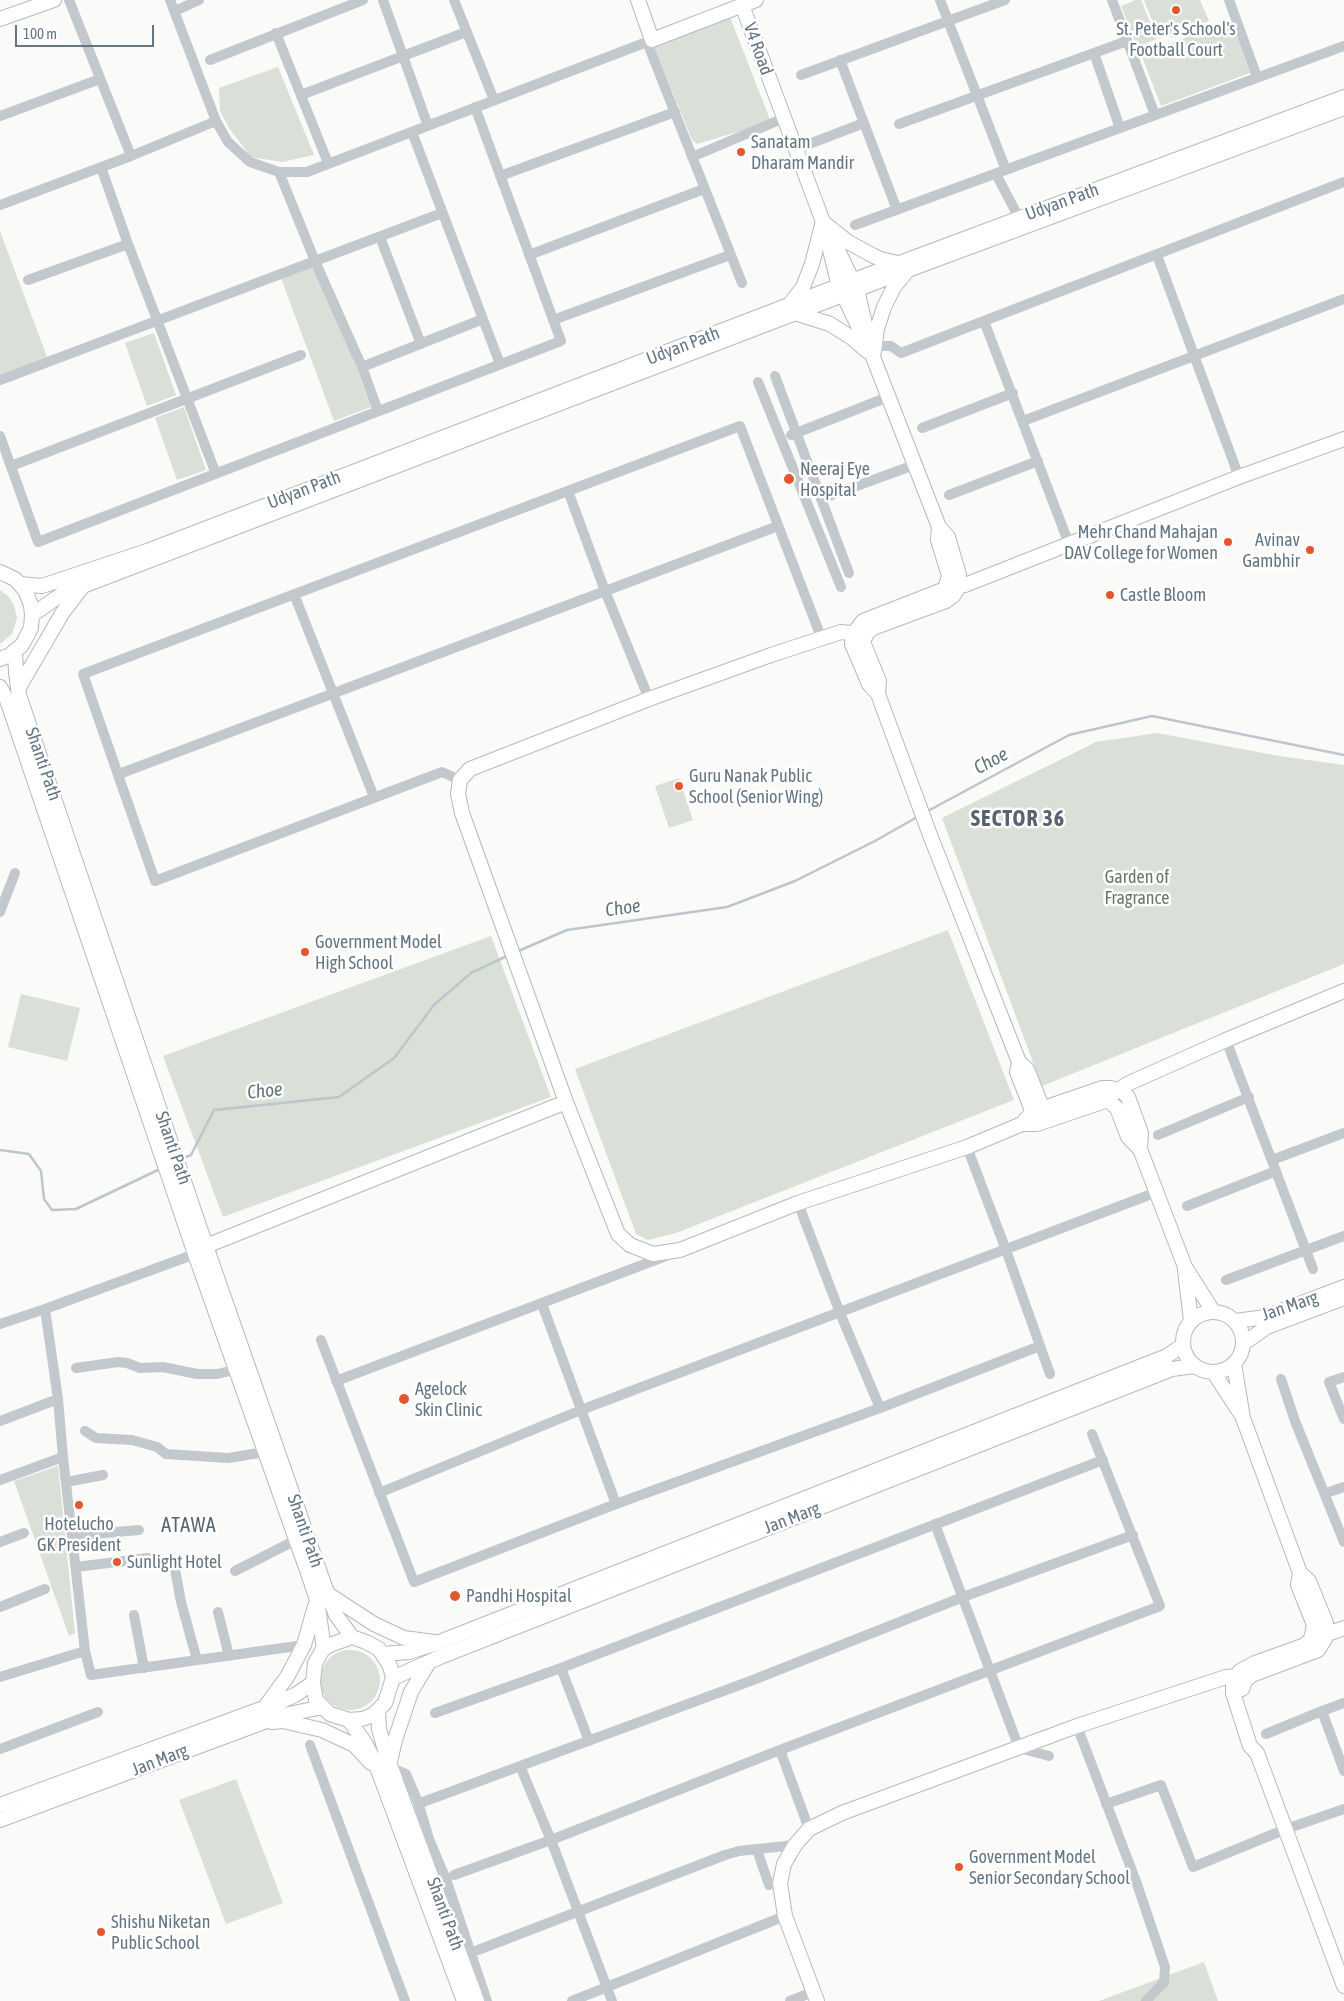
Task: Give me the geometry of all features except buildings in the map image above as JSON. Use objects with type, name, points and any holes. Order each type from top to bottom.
[{"type":"main road","points":[[0,19],[54,0]]},
{"type":"main road","points":[[638,0],[650,41]]},
{"type":"main road","points":[[742,5],[756,0]]},
{"type":"main road","name":"V4 Road","points":[[650,41],[742,5],[823,222]]},
{"type":"main road","name":"Udyan Path","points":[[904,266],[1019,218],[1344,97]]},
{"type":"main road","name":"Udyan Path","points":[[32,615],[62,594],[841,290],[1344,108]]},
{"type":"main road","points":[[823,222],[848,242],[880,259],[904,266],[884,307],[877,329],[874,351]]},
{"type":"main road","points":[[823,222],[855,285],[888,397],[939,527],[938,540],[953,585],[953,596],[859,634],[841,632],[821,637],[649,699],[470,769],[460,780],[458,794],[462,813],[566,1102],[618,1234],[630,1245],[654,1254],[680,1250],[798,1203],[967,1146],[1102,1088],[1117,1089],[1128,1097],[1141,1132],[1140,1149]]},
{"type":"main road","points":[[823,222],[841,290],[874,351]]},
{"type":"main road","points":[[823,222],[812,264],[793,309],[830,324],[874,351]]},
{"type":"main road","name":"Udyan Path","points":[[20,584],[42,586],[147,551],[793,309]]},
{"type":"main road","points":[[953,585],[1069,544],[1239,477],[1344,439]]},
{"type":"main road","points":[[0,572],[10,576],[20,584],[31,605],[32,615],[27,637],[15,651],[0,659]]},
{"type":"main road","points":[[18,689],[63,612],[83,586]]},
{"type":"main road","points":[[859,634],[852,644],[869,684],[878,694],[911,787],[1019,1062],[1027,1069],[1039,1116]]},
{"type":"main road","name":"Shanti Path","points":[[15,651],[18,689],[158,1124],[200,1250],[322,1597],[324,1649]]},
{"type":"main road","name":"Shanti Path","points":[[0,687],[7,700],[158,1124]]},
{"type":"main road","points":[[1039,1116],[1107,1101],[1117,1089],[1226,1040],[1344,991]]},
{"type":"main road","points":[[1107,1101],[1117,1108],[1128,1137],[1140,1149],[1185,1267],[1213,1312]]},
{"type":"main road","points":[[200,1250],[566,1102]]},
{"type":"main road","points":[[1185,1267],[1191,1321]]},
{"type":"main road","name":"Jan Marg","points":[[1236,1321],[1264,1317],[1344,1287]]},
{"type":"main road","name":"Jan Marg","points":[[1244,1343],[1267,1327],[1344,1298]]},
{"type":"main road","points":[[1213,1312],[1224,1314],[1236,1321],[1241,1330],[1244,1343],[1239,1359],[1225,1370],[1214,1373],[1202,1371],[1194,1366],[1185,1354],[1183,1345],[1185,1331],[1191,1321],[1201,1314],[1213,1312]]},
{"type":"main road","name":"Jan Marg","points":[[383,1654],[409,1652],[437,1643],[1167,1356],[1183,1345]]},
{"type":"main road","points":[[1234,1364],[1243,1418],[1300,1573],[1309,1581],[1326,1623],[1326,1635],[1323,1644],[1318,1650],[1241,1678],[1233,1683],[1233,1693],[1250,1746],[1257,1753],[1344,1986]]},
{"type":"main road","name":"Jan Marg","points":[[393,1678],[416,1666],[1172,1369],[1194,1366]]},
{"type":"main road","points":[[1214,1373],[1243,1418]]},
{"type":"main road","points":[[1241,1678],[1250,1666],[1305,1646],[1311,1639],[1314,1625],[1298,1585],[1300,1573]]},
{"type":"main road","points":[[265,1707],[287,1677],[304,1645],[322,1597],[404,1638],[437,1643]]},
{"type":"main road","name":"Shanti Path","points":[[322,1597],[352,1637]]},
{"type":"main road","points":[[1311,1639],[1344,1628]]},
{"type":"main road","points":[[352,1637],[379,1649],[390,1666],[393,1678],[385,1704],[378,1712],[362,1720],[349,1720],[335,1716],[316,1700],[312,1683],[315,1663],[324,1649],[352,1637]]},
{"type":"main road","points":[[391,1766],[395,1740],[411,1692],[429,1662]]},
{"type":"main road","points":[[815,1996],[785,1916],[780,1883],[784,1864],[795,1845],[809,1829],[842,1814],[1077,1726],[1226,1677],[1241,1678]]},
{"type":"main road","name":"Jan Marg","points":[[0,1805],[265,1707],[295,1695],[312,1683]]},
{"type":"main road","name":"Jan Marg","points":[[0,1820],[283,1714],[323,1707]]},
{"type":"main road","name":"Shanti Path","points":[[378,1712],[379,1729],[391,1766],[478,2001]]},
{"type":"main road","name":"Shanti Path","points":[[349,1720],[365,1742],[377,1769],[464,2001]]},
{"type":"main road","points":[[262,1722],[283,1722],[329,1733],[354,1745],[377,1769]]},
{"type":"street","points":[[69,0],[131,156]]},
{"type":"street","points":[[170,0],[216,121],[228,142],[250,162],[279,172],[306,172],[650,41],[704,189],[742,283]]},
{"type":"street","points":[[175,11],[199,0]]},
{"type":"street","points":[[210,60],[363,0]]},
{"type":"street","points":[[383,0],[428,126]]},
{"type":"street","points":[[454,0],[494,100]]},
{"type":"street","points":[[940,0],[1006,170]]},
{"type":"street","points":[[801,75],[1005,0]]},
{"type":"street","points":[[1112,0],[1155,115]]},
{"type":"street","points":[[1231,1],[1257,77]]},
{"type":"street","points":[[301,95],[466,32]]},
{"type":"street","points":[[276,33],[328,164]]},
{"type":"street","points":[[900,124],[1127,41]]},
{"type":"street","points":[[854,225],[1344,46]]},
{"type":"street","points":[[1094,53],[1120,128]]},
{"type":"street","points":[[840,60],[897,210]]},
{"type":"street","points":[[0,116],[100,78]]},
{"type":"street","points":[[0,436],[38,542],[561,341],[475,107]]},
{"type":"street","points":[[500,176],[675,112]]},
{"type":"street","points":[[692,157],[784,118]]},
{"type":"street","points":[[0,205],[131,156],[216,121]]},
{"type":"street","points":[[796,149],[864,123]]},
{"type":"street","points":[[412,132],[500,364]]},
{"type":"street","points":[[101,167],[128,244],[216,474]]},
{"type":"street","points":[[279,172],[315,262],[362,367],[378,411]]},
{"type":"street","points":[[996,174],[1019,218]]},
{"type":"street","points":[[874,351],[891,346],[902,353],[1344,182]]},
{"type":"street","points":[[529,255],[704,189]]},
{"type":"street","points":[[0,380],[442,213]]},
{"type":"street","points":[[380,237],[421,344]]},
{"type":"street","points":[[28,280],[128,244]]},
{"type":"street","points":[[1157,254],[1239,477]]},
{"type":"street","points":[[553,320],[730,255]]},
{"type":"street","points":[[1024,422],[1344,299]]},
{"type":"street","points":[[362,367],[484,319]]},
{"type":"street","points":[[984,321],[1069,544]]},
{"type":"street","points":[[11,466],[301,355]]},
{"type":"street","points":[[775,376],[849,573]]},
{"type":"street","points":[[758,382],[841,586]]},
{"type":"street","points":[[922,428],[1013,393]]},
{"type":"street","points":[[782,439],[888,397]]},
{"type":"street","points":[[460,780],[442,772],[155,881],[83,674],[740,426],[821,637]]},
{"type":"street","points":[[949,495],[1038,461]]},
{"type":"street","points":[[821,499],[914,465]]},
{"type":"street","points":[[568,491],[605,591],[649,699]]},
{"type":"street","points":[[119,774],[778,526]]},
{"type":"street","points":[[294,594],[374,797]]},
{"type":"street","points":[[0,912],[15,873]]},
{"type":"street","points":[[1226,1040],[1313,1269]]},
{"type":"street","points":[[1158,1135],[1248,1097]]},
{"type":"street","points":[[1272,1160],[1344,1133]]},
{"type":"street","points":[[967,1146],[1050,1374]]},
{"type":"street","points":[[1187,1206],[1276,1171]]},
{"type":"street","points":[[379,1493],[581,1410],[1157,1192]]},
{"type":"street","points":[[798,1203],[880,1408]]},
{"type":"street","points":[[1226,1280],[1344,1236]]},
{"type":"street","points":[[0,1324],[45,1309],[200,1250]]},
{"type":"street","points":[[336,1380],[542,1304],[680,1250]]},
{"type":"street","points":[[542,1304],[616,1504]]},
{"type":"street","points":[[45,1309],[58,1399],[85,1651],[91,1675],[304,1645]]},
{"type":"street","points":[[321,1340],[414,1582],[616,1504],[880,1408],[1040,1346]]},
{"type":"street","points":[[76,1368],[118,1362],[140,1368],[163,1367],[197,1374],[217,1374],[230,1371]]},
{"type":"street","points":[[1344,1377],[1329,1382],[1344,1419]]},
{"type":"street","points":[[1281,1379],[1295,1421],[1326,1493],[1344,1542]]},
{"type":"street","points":[[0,1421],[58,1399]]},
{"type":"street","points":[[86,1431],[96,1438],[132,1440],[157,1447],[166,1454],[228,1458],[259,1453]]},
{"type":"street","points":[[454,1875],[551,1840],[780,1750],[1160,1606],[1092,1434]]},
{"type":"street","points":[[0,1480],[63,1457]]},
{"type":"street","points":[[435,1713],[561,1668],[1103,1460]]},
{"type":"street","points":[[66,1482],[103,1475]]},
{"type":"street","points":[[1326,1493],[1344,1487]]},
{"type":"street","points":[[935,1524],[1019,1748],[1049,1756]]},
{"type":"street","points":[[72,1536],[139,1530]]},
{"type":"street","points":[[0,1542],[24,1533]]},
{"type":"street","points":[[423,1802],[744,1683],[963,1597],[1133,1535]]},
{"type":"street","points":[[235,1571],[290,1543]]},
{"type":"street","points":[[76,1567],[148,1558]]},
{"type":"street","points":[[175,1570],[181,1602],[197,1660]]},
{"type":"street","points":[[0,1607],[45,1589]]},
{"type":"street","points":[[218,1612],[229,1656]]},
{"type":"street","points":[[134,1614],[144,1668]]},
{"type":"street","points":[[0,1677],[85,1651]]},
{"type":"street","points":[[561,1668],[589,1741]]},
{"type":"street","points":[[1266,1734],[1344,1703]]},
{"type":"street","points":[[1322,1711],[1344,1771]]},
{"type":"street","points":[[0,1749],[98,1712]]},
{"type":"street","points":[[1077,1726],[1137,1884],[1165,1968],[1164,1982],[1146,2001]]},
{"type":"street","points":[[310,1745],[405,2001]]},
{"type":"street","points":[[780,1750],[809,1829]]},
{"type":"street","points":[[391,1766],[406,1774],[418,1802],[429,1839],[446,1882],[487,2001]]},
{"type":"street","points":[[520,1766],[551,1840],[612,2001]]},
{"type":"street","points":[[1106,1804],[1161,1785],[1193,1867],[1344,1809]]},
{"type":"street","points":[[478,1950],[725,1855],[739,1851],[795,1845]]},
{"type":"street","points":[[757,1850],[769,1885]]},
{"type":"street","points":[[572,2001],[785,1916]]},
{"type":"street","points":[[790,2001],[815,1996]]},
{"type":"green space","points":[[1141,0],[1157,39],[1137,47],[1121,6]]},
{"type":"green space","name":"St. Peter's School's Football Court","points":[[1144,0],[1200,0],[1209,21],[1159,38]]},
{"type":"green space","points":[[730,17],[771,122],[697,144],[692,140],[653,45]]},
{"type":"green space","points":[[1231,21],[1250,73],[1161,106],[1141,54]]},
{"type":"green space","points":[[278,67],[314,155],[282,162],[251,157],[229,128],[220,111],[219,88]]},
{"type":"green space","points":[[0,231],[47,357],[0,375]]},
{"type":"green space","points":[[318,264],[371,407],[334,421],[281,278]]},
{"type":"green space","points":[[154,333],[176,395],[147,406],[125,343]]},
{"type":"green space","points":[[184,407],[206,470],[177,480],[155,418]]},
{"type":"green space","points":[[0,590],[8,596],[14,605],[17,618],[12,634],[0,644]]},
{"type":"green space","name":"Garden of Fragrance","points":[[1157,733],[1279,756],[1344,765],[1344,964],[1042,1086],[942,818],[1096,742]]},
{"type":"green space","points":[[679,778],[693,820],[669,828],[655,786]]},
{"type":"green space","points":[[948,930],[1014,1100],[676,1233],[648,1240],[636,1234],[575,1069]]},
{"type":"green space","points":[[491,936],[551,1097],[223,1217],[163,1056]]},
{"type":"green space","points":[[21,994],[80,1008],[67,1061],[8,1047]]},
{"type":"green space","points":[[58,1466],[75,1633],[69,1636],[14,1481]]},
{"type":"green space","points":[[344,1650],[356,1650],[367,1655],[375,1663],[380,1674],[378,1692],[367,1705],[356,1710],[344,1710],[333,1705],[325,1697],[320,1686],[320,1674],[325,1663],[333,1655]]},
{"type":"green space","points":[[236,1779],[283,1903],[226,1924],[179,1800]]},
{"type":"green space","points":[[1204,1962],[1218,2001],[1099,2001]]},
{"type":"waterway","name":"Choe","points":[[926,812],[1069,735],[1152,716],[1344,755]]},
{"type":"waterway","name":"Choe","points":[[516,952],[567,930],[727,907],[795,881],[875,841],[919,816]]},
{"type":"waterway","name":"Choe","points":[[181,1159],[191,1155],[214,1110],[339,1097],[394,1058],[434,1005],[471,973],[509,955]]},
{"type":"waterway","name":"Choe","points":[[0,1150],[29,1154],[41,1171],[44,1199],[52,1210],[76,1209],[160,1169]]},
{"type":"place","name":"St. Peter's School's Football Court","points":[[1176,10]]},
{"type":"place","name":"Sanatam Dharam Mandir","points":[[741,152]]},
{"type":"place","name":"Neeraj Eye Hospital","points":[[789,479]]},
{"type":"place","name":"Mehr Chand Mahajan DAV College for Women","points":[[1228,542]]},
{"type":"place","name":"Avinav Gambhir","points":[[1310,550]]},
{"type":"place","name":"Castle Bloom","points":[[1110,595]]},
{"type":"place","name":"Guru Nanak Public School (Senior Wing)","points":[[679,786]]},
{"type":"place","name":"Government Model High School","points":[[305,952]]},
{"type":"place","name":"Agelock Skin Clinic","points":[[404,1399]]},
{"type":"place","name":"Hotelucho GK President","points":[[79,1505]]},
{"type":"place","name":"Sunlight Hotel","points":[[117,1562]]},
{"type":"place","name":"Pandhi Hospital","points":[[455,1596]]},
{"type":"place","name":"Government Model Senior Secondary School","points":[[959,1867]]},
{"type":"place","name":"Shishu Niketan Public School","points":[[101,1932]]},
{"type":"district","name":"SECTOR 36","points":[[1018,819]]},
{"type":"district","name":"ATAWA","points":[[189,1526]]}]
